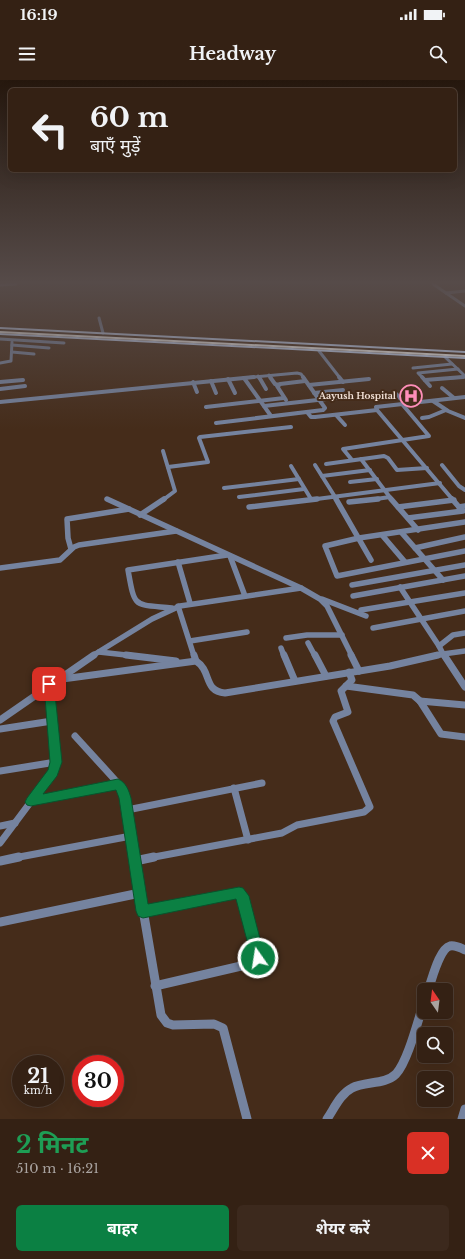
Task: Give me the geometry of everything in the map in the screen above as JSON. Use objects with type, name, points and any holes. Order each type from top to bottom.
[{"type":"highway","points":[[13,332],[62,338],[169,342],[177,341],[465,355]]},
{"type":"highway","points":[[53,332],[145,336],[152,338],[465,355]]},
{"type":"main road","points":[[42,332],[62,338]]},
{"type":"main road","points":[[71,332],[103,333],[465,355]]},
{"type":"main road","points":[[169,342],[445,357],[465,355]]},
{"type":"street","points":[[33,341],[40,332]]},
{"type":"street","points":[[0,339],[33,341],[62,338]]},
{"type":"street","points":[[12,339],[12,358]]},
{"type":"street","points":[[12,345],[49,348]]},
{"type":"street","points":[[318,351],[343,382]]},
{"type":"street","points":[[12,352],[34,354]]},
{"type":"street","points":[[0,363],[10,362],[12,358],[25,353]]},
{"type":"street","points":[[445,357],[465,376]]},
{"type":"street","points":[[413,368],[452,364]]},
{"type":"street","points":[[430,386],[418,374],[459,370],[465,371]]},
{"type":"street","points":[[0,402],[193,382],[299,373],[325,409],[216,423]]},
{"type":"street","points":[[269,375],[275,384],[279,385],[306,381]]},
{"type":"street","points":[[258,376],[266,389]]},
{"type":"street","points":[[425,380],[465,376]]},
{"type":"street","points":[[244,378],[271,416]]},
{"type":"street","points":[[228,379],[235,393]]},
{"type":"street","points":[[309,385],[369,379]]},
{"type":"street","points":[[0,382],[23,380]]},
{"type":"street","points":[[211,381],[216,393]]},
{"type":"street","points":[[193,382],[197,392]]},
{"type":"street","points":[[279,385],[277,386],[288,403]]},
{"type":"street","points":[[0,389],[25,386]]},
{"type":"street","points":[[442,388],[454,398]]},
{"type":"street","points":[[314,393],[343,390]]},
{"type":"street","points":[[352,460],[343,449],[404,441],[429,436],[394,392]]},
{"type":"street","points":[[264,406],[353,396]]},
{"type":"street","points":[[307,412],[312,417],[336,415],[377,410],[377,407],[465,397]]},
{"type":"street","points":[[206,407],[284,398]]},
{"type":"street","points":[[433,401],[446,410],[465,418]]},
{"type":"street","points":[[377,410],[463,509]]},
{"type":"street","points":[[422,418],[429,417],[446,410]]},
{"type":"street","points":[[336,415],[345,425]]},
{"type":"street","points":[[168,467],[208,462],[199,438],[200,437],[291,427]]},
{"type":"street","points":[[140,514],[175,491],[163,451]]},
{"type":"street","points":[[326,464],[385,456],[398,470],[427,468]]},
{"type":"street","points":[[361,459],[418,530]]},
{"type":"street","points":[[315,465],[372,560]]},
{"type":"street","points":[[442,465],[459,486],[465,490]]},
{"type":"street","points":[[291,466],[311,499]]},
{"type":"street","points":[[322,476],[370,470]]},
{"type":"street","points":[[224,488],[299,479]]},
{"type":"street","points":[[350,482],[377,479]]},
{"type":"street","points":[[249,507],[440,483]]},
{"type":"street","points":[[239,497],[304,489]]},
{"type":"street","points":[[349,502],[390,497]]},
{"type":"street","points":[[107,499],[301,588],[318,598],[366,616]]},
{"type":"street","points":[[398,507],[454,500]]},
{"type":"street","points":[[408,518],[463,509]]},
{"type":"street","points":[[71,549],[68,538],[67,519],[129,510]]},
{"type":"street","points":[[465,522],[382,534],[325,546],[338,576],[465,551]]},
{"type":"street","points":[[0,568],[60,560],[71,549],[79,545],[176,531]]},
{"type":"street","points":[[401,532],[443,580]]},
{"type":"street","points":[[382,534],[405,562]]},
{"type":"street","points":[[415,548],[465,537]]},
{"type":"street","points":[[175,607],[148,606],[136,602],[133,597],[127,572],[131,569],[229,555]]},
{"type":"street","points":[[229,555],[244,596]]},
{"type":"street","points":[[178,562],[190,603]]},
{"type":"street","points":[[352,585],[465,565]]},
{"type":"street","points":[[353,596],[465,576]]},
{"type":"street","points":[[400,587],[423,620],[465,687]]},
{"type":"street","points":[[0,720],[49,684],[99,652],[175,607],[190,603],[301,588]]},
{"type":"street","points":[[360,610],[465,593]]},
{"type":"street","points":[[318,598],[330,611],[359,671]]},
{"type":"street","points":[[175,607],[190,641],[196,661],[203,667],[212,689],[219,694],[359,671],[465,651]]},
{"type":"street","points":[[373,628],[465,612]]},
{"type":"street","points":[[190,641],[248,632]]},
{"type":"street","points":[[439,646],[453,635],[465,633]]},
{"type":"street","points":[[286,638],[307,635],[342,635]]},
{"type":"street","points":[[308,643],[326,676]]},
{"type":"street","points":[[281,648],[295,682]]},
{"type":"street","points":[[99,652],[185,662]]},
{"type":"street","points":[[56,680],[196,661]]},
{"type":"street","points":[[135,860],[282,833],[297,825],[369,810],[369,802],[334,721],[335,717],[348,712],[340,691],[352,680],[349,672]]},
{"type":"street","points":[[0,843],[53,772],[56,762],[49,684]]},
{"type":"street","points":[[346,686],[409,693],[420,701],[440,734],[465,737]]},
{"type":"street","points":[[420,701],[465,705]]},
{"type":"street","points":[[0,729],[52,721]]},
{"type":"street","points":[[75,736],[118,784],[123,792],[160,1015],[167,1023],[173,1025],[214,1024],[223,1028],[247,1119]]},
{"type":"street","points":[[0,771],[56,762]]},
{"type":"street","points":[[127,810],[262,783]]},
{"type":"street","points":[[31,802],[118,784]]},
{"type":"street","points":[[234,788],[248,840]]},
{"type":"street","points":[[0,826],[15,823]]},
{"type":"street","points":[[0,861],[131,836]]},
{"type":"street","points":[[0,922],[140,893]]},
{"type":"street","points":[[143,911],[239,893],[242,896],[258,956],[257,961],[254,963],[155,986]]},
{"type":"street","points":[[430,983],[439,959],[445,949],[449,946],[456,946],[465,950]]},
{"type":"street","points":[[327,1119],[343,1096],[353,1088],[388,1078],[396,1074],[404,1058],[418,1019]]},
{"type":"street","points":[[462,1119],[465,1109]]},
{"type":"place","name":"Aayush Hospital","points":[[411,396]]},
{"type":"route","points":[[49,684],[56,762],[53,772],[31,802],[118,784],[125,798],[143,911],[236,892],[239,893],[242,896],[258,958]]}]
